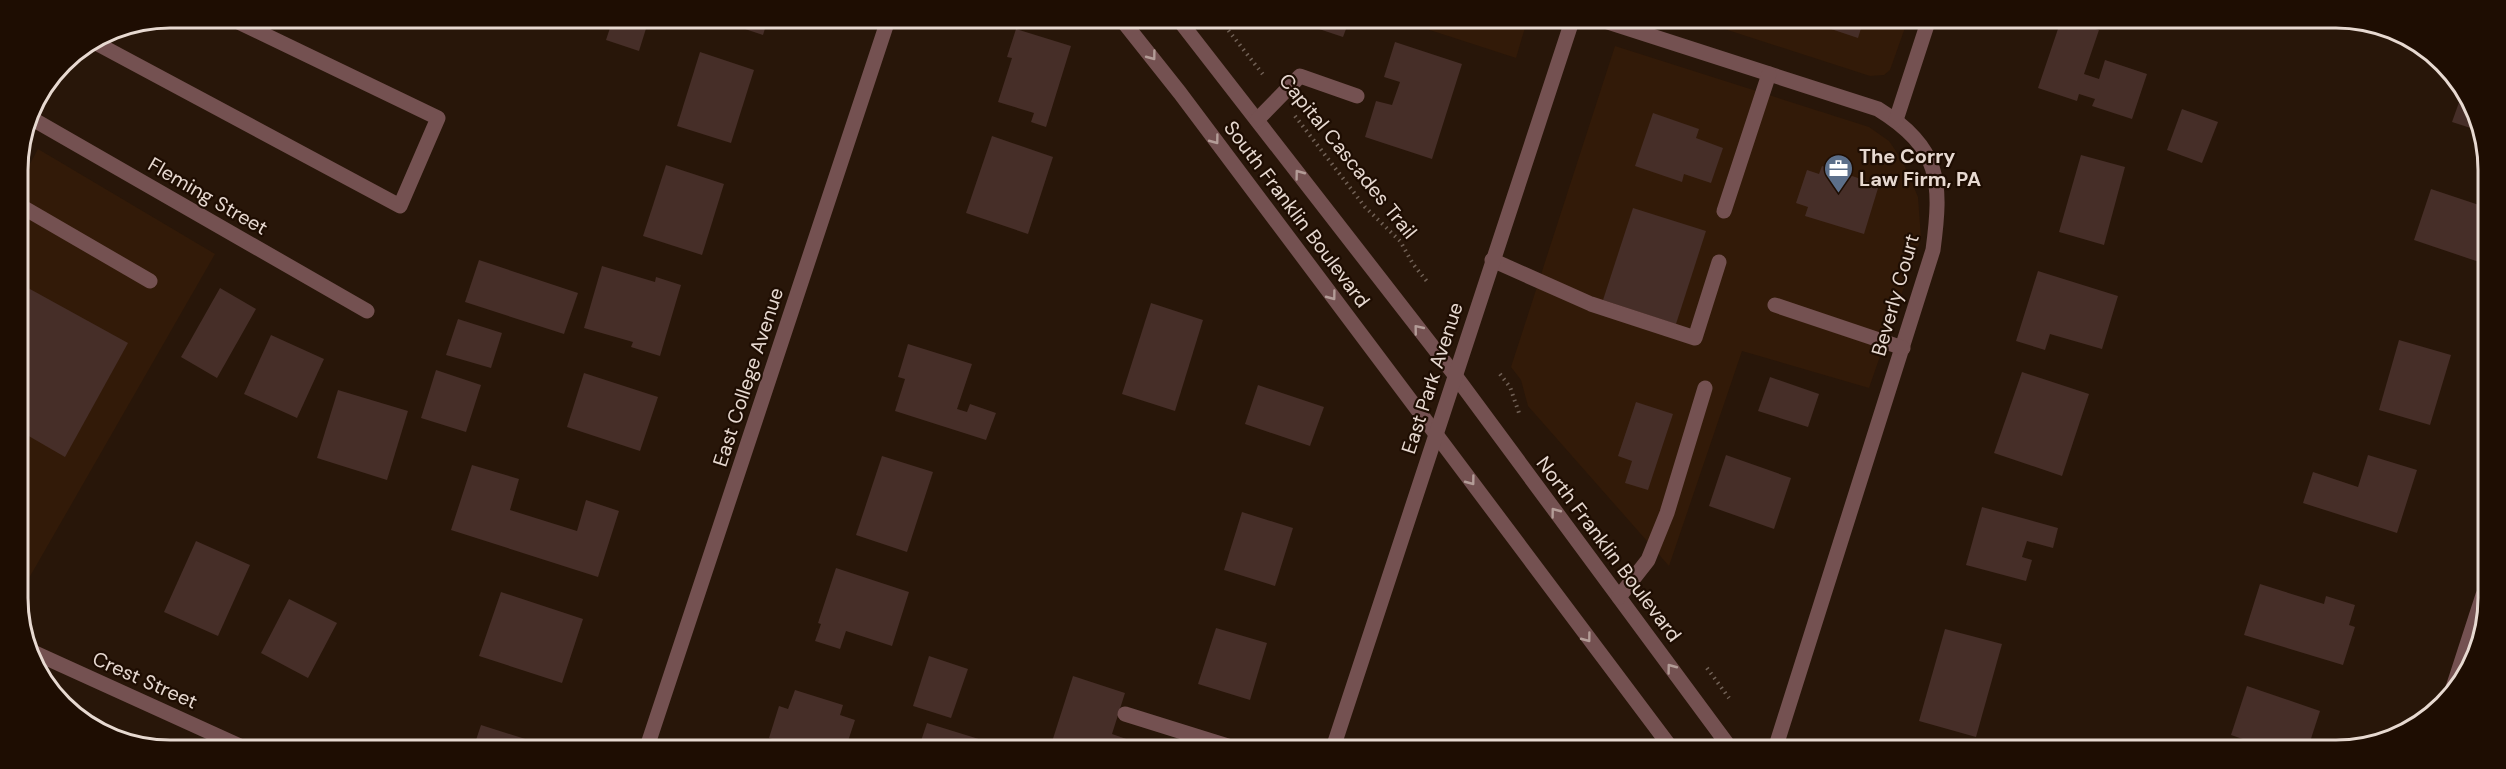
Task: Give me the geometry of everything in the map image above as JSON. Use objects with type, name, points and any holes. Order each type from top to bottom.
[{"type":"street","name":"East Park Avenue","points":[[1336,740],[1570,28]]},
{"type":"street","name":"Beverly Court","points":[[1628,28],[1878,109],[1896,120],[1923,147],[1937,183],[1939,207],[1933,250],[1778,740]]},
{"type":"street","points":[[1896,120],[1926,28]]},
{"type":"street","points":[[103,47],[400,206],[438,118],[253,29]]},
{"type":"street","name":"East College Avenue","points":[[649,740],[885,29]]},
{"type":"street","name":"South Franklin Boulevard","points":[[1129,29],[1436,434]]},
{"type":"street","name":"South Franklin Boulevard","points":[[1189,29],[1454,375]]},
{"type":"street","points":[[1724,211],[1769,74]]},
{"type":"street","points":[[1257,120],[1300,76],[1358,96]]},
{"type":"street","name":"Fleming Street","points":[[37,122],[367,311]]},
{"type":"street","points":[[29,211],[150,281]]},
{"type":"street","points":[[1492,260],[1591,304],[1695,338],[1719,262]]},
{"type":"street","points":[[1775,305],[1903,348]]},
{"type":"street","name":"North Franklin Boulevard","points":[[1454,375],[1724,740]]},
{"type":"street","points":[[1619,597],[1648,560],[1667,513],[1705,388]]},
{"type":"street","points":[[1436,434],[1665,740]]},
{"type":"street","points":[[2460,667],[2476,616]]},
{"type":"street","name":"Crest Street","points":[[41,656],[227,740]]},
{"type":"street","points":[[1125,714],[1208,740]]},
{"type":"path","name":"Capital Cascades Trail","points":[[1227,29],[1365,207],[1400,241],[1413,264],[1429,284]]},
{"type":"path","points":[[1500,374],[1510,387],[1522,418]]},
{"type":"path","points":[[1701,660],[1729,698]]},
{"type":"shaded area","points":[[1425,28],[1525,28],[1516,58]]},
{"type":"shaded area","points":[[1722,28],[1905,28],[1890,70],[1884,75],[1870,76]]},
{"type":"shaded area","points":[[1615,46],[1869,127],[1889,141],[1902,160],[1918,197],[1921,238],[1869,388],[1742,351],[1669,566],[1528,406],[1521,380],[1511,367]]},
{"type":"shaded area","points":[[38,149],[215,254],[28,580],[29,166]]},
{"type":"building","points":[[1317,28],[1346,28],[1343,37]]},
{"type":"building","points":[[1829,28],[1861,28],[1858,38]]},
{"type":"building","points":[[2058,28],[2099,30],[2084,74],[2099,79],[2105,60],[2147,74],[2132,119],[2092,106],[2095,99],[2079,94],[2077,101],[2038,88]]},
{"type":"building","points":[[610,29],[646,29],[639,51],[606,40]]},
{"type":"building","points":[[744,29],[765,29],[763,35]]},
{"type":"building","points":[[1016,29],[1071,46],[1046,127],[1031,122],[1034,113],[998,102],[1012,58],[1007,57]]},
{"type":"building","points":[[1395,42],[1462,64],[1432,159],[1365,137],[1376,101],[1392,105],[1400,82],[1384,77]]},
{"type":"building","points":[[700,52],[754,70],[731,143],[677,126]]},
{"type":"building","points":[[2459,101],[2471,128],[2452,122]]},
{"type":"building","points":[[2182,109],[2218,122],[2202,163],[2167,150]]},
{"type":"building","points":[[1653,113],[1699,129],[1696,138],[1723,148],[1711,183],[1684,174],[1682,182],[1635,166]]},
{"type":"building","points":[[992,136],[1053,157],[1028,234],[966,213]]},
{"type":"building","points":[[2081,155],[2125,167],[2104,245],[2059,232]]},
{"type":"building","points":[[666,165],[724,184],[702,255],[643,236]]},
{"type":"building","name":"The Corry Law Firm, PA","points":[[1822,166],[1879,185],[1864,234],[1805,216],[1808,207],[1796,203],[1807,170],[1819,174]]},
{"type":"building","points":[[2431,189],[2478,205],[2478,262],[2414,240]]},
{"type":"building","points":[[1633,208],[1706,231],[1676,324],[1603,300]]},
{"type":"building","points":[[479,260],[578,293],[564,334],[465,302]]},
{"type":"building","points":[[602,266],[655,282],[656,277],[681,285],[660,356],[631,347],[633,342],[584,328]]},
{"type":"building","points":[[2038,271],[2118,296],[2102,349],[2050,334],[2045,350],[2016,341]]},
{"type":"building","points":[[29,288],[128,343],[65,457],[28,436]]},
{"type":"building","points":[[220,288],[256,309],[217,378],[181,357]]},
{"type":"building","points":[[1151,303],[1203,320],[1175,411],[1122,394]]},
{"type":"building","points":[[458,319],[502,333],[491,368],[446,355]]},
{"type":"building","points":[[271,335],[324,359],[297,418],[244,394]]},
{"type":"building","points":[[2399,340],[2451,355],[2430,425],[2379,410]]},
{"type":"building","points":[[908,344],[972,364],[957,409],[967,412],[970,404],[996,413],[986,440],[895,411],[905,379],[898,377]]},
{"type":"building","points":[[436,370],[481,385],[466,432],[421,418]]},
{"type":"building","points":[[2022,372],[2089,394],[2062,476],[1994,453]]},
{"type":"building","points":[[584,373],[658,397],[640,451],[567,427]]},
{"type":"building","points":[[1770,377],[1819,394],[1808,427],[1758,411]]},
{"type":"building","points":[[1258,385],[1324,407],[1310,446],[1245,424]]},
{"type":"building","points":[[338,390],[408,411],[387,480],[317,458]]},
{"type":"building","points":[[1636,402],[1673,414],[1648,490],[1625,483],[1632,461],[1618,456]]},
{"type":"building","points":[[1726,455],[1791,478],[1774,529],[1709,506]]},
{"type":"building","points":[[2368,455],[2417,470],[2397,533],[2303,503],[2313,472],[2358,487]]},
{"type":"building","points":[[882,456],[933,472],[907,552],[856,535]]},
{"type":"building","points":[[472,465],[519,479],[510,510],[577,531],[586,500],[619,511],[598,577],[451,530]]},
{"type":"building","points":[[1982,507],[2058,528],[2053,548],[2027,541],[2022,557],[2032,560],[2026,581],[1966,565]]},
{"type":"building","points":[[1242,512],[1293,528],[1275,586],[1224,570]]},
{"type":"building","points":[[196,541],[250,565],[218,636],[164,612]]},
{"type":"building","points":[[836,568],[909,592],[892,646],[846,631],[840,649],[815,641],[821,624],[818,623]]},
{"type":"building","points":[[2260,584],[2324,604],[2326,596],[2355,605],[2349,625],[2355,627],[2343,665],[2244,635]]},
{"type":"building","points":[[501,592],[583,619],[562,683],[479,656]]},
{"type":"building","points":[[289,599],[337,623],[308,678],[261,653]]},
{"type":"building","points":[[1216,628],[1267,643],[1250,700],[1198,684]]},
{"type":"building","points":[[1945,629],[2002,644],[1976,737],[1919,721]]},
{"type":"building","points":[[929,656],[968,669],[951,718],[913,706]]},
{"type":"building","points":[[1073,676],[1125,693],[1112,734],[1129,740],[1053,740]]},
{"type":"building","points":[[2247,686],[2320,711],[2311,740],[2246,740],[2231,735]]},
{"type":"building","points":[[795,690],[843,705],[840,715],[855,720],[848,740],[775,740],[769,738],[779,706],[788,709]]},
{"type":"building","points":[[927,723],[982,740],[921,740]]},
{"type":"building","points":[[481,725],[528,740],[476,740]]},
{"type":"place","name":"The Corry Law Firm, PA","points":[[1838,194]]}]
